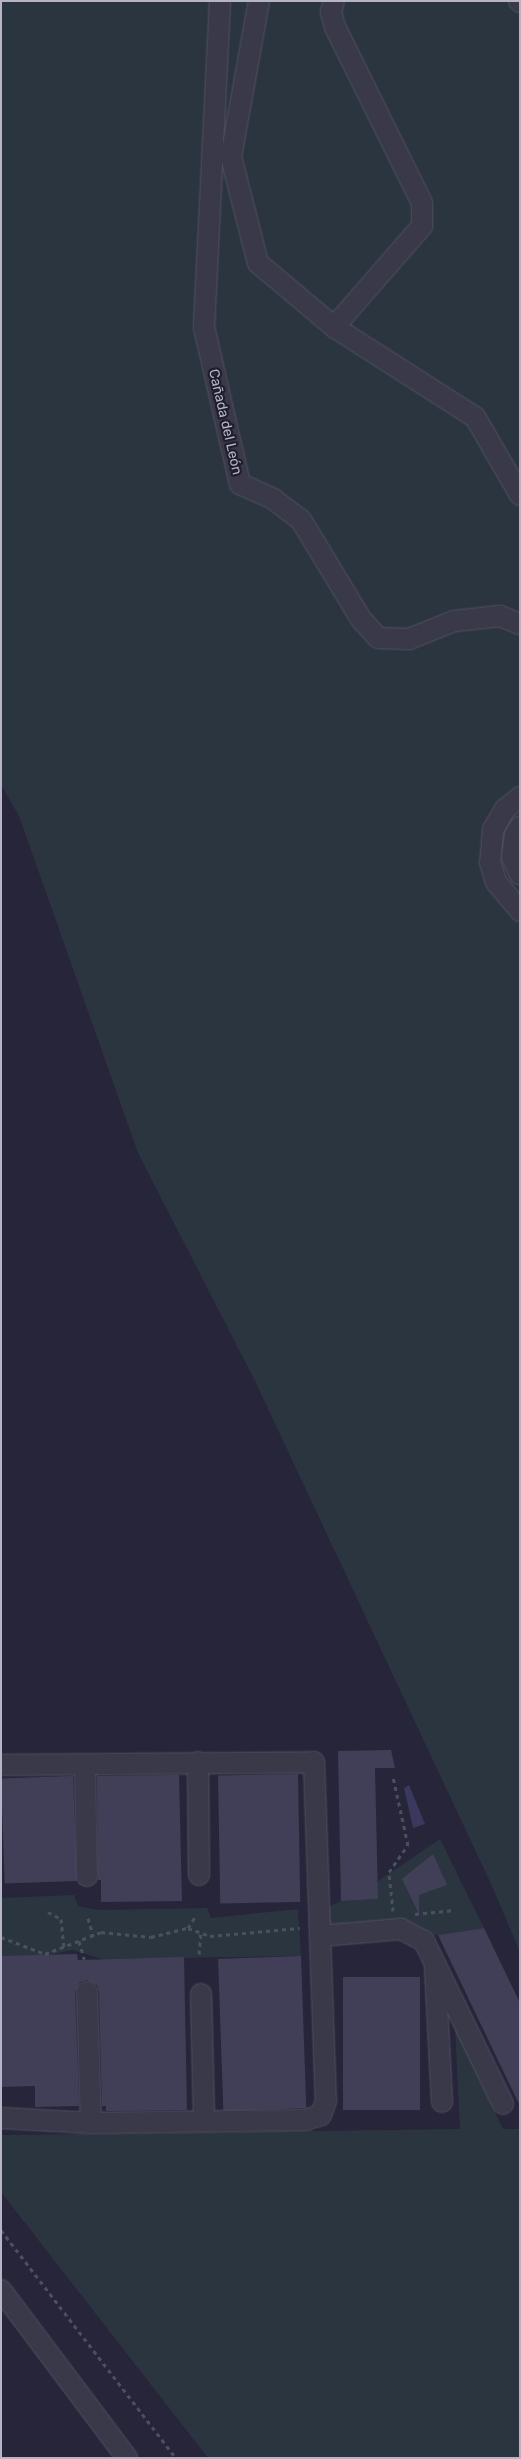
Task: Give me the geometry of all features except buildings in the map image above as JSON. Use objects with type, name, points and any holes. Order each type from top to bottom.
[{"type":"street","name":"Cañada del León","points":[[220,1],[204,327],[240,484],[273,499],[301,520],[361,619],[378,638],[409,639],[454,621],[500,616],[520,624]]},
{"type":"street","points":[[259,1],[231,158],[258,263],[334,327],[475,416],[520,495]]},
{"type":"street","points":[[334,1],[331,12],[335,27],[422,203],[422,226],[334,327]]},
{"type":"street","points":[[520,797],[505,809],[493,830],[490,862],[496,882],[520,911]]},
{"type":"street","points":[[520,826],[515,835],[512,857],[520,874]]},
{"type":"street","points":[[198,1762],[199,1875]]},
{"type":"street","points":[[1,1765],[314,1762],[326,2101],[321,2115],[306,2120],[91,2123],[1,2118]]},
{"type":"street","points":[[85,1764],[87,1876]]},
{"type":"street","points":[[320,1931],[401,1929],[424,1941],[435,1959],[503,2104]]},
{"type":"street","points":[[435,1959],[442,2102]]},
{"type":"street","points":[[87,1992],[91,2123]]},
{"type":"street","points":[[201,1994],[204,2121]]},
{"type":"street","points":[[1,2290],[127,2458]]},
{"type":"path","points":[[393,1777],[408,1846],[389,1872],[393,1916]]},
{"type":"path","points":[[411,1914],[454,1910]]},
{"type":"path","points":[[48,1912],[60,1919],[64,1947]]},
{"type":"path","points":[[188,1928],[195,1917]]},
{"type":"path","points":[[88,1918],[92,1936]]},
{"type":"path","points":[[2,1940],[45,1954],[101,1932],[151,1937],[188,1928],[210,1936],[320,1931]]},
{"type":"path","points":[[199,1954],[201,1933]]},
{"type":"path","points":[[79,1941],[84,1959]]},
{"type":"path","points":[[1,2230],[176,2458]]},
{"type":"shaded area","points":[[1,1],[520,1],[520,1952],[492,1886],[255,1381],[138,1153],[19,816],[1,785]]},
{"type":"shaded area","points":[[409,1785],[425,1824],[413,1828],[404,1788]]},
{"type":"shaded area","points":[[440,1839],[484,1928],[438,1935],[320,1927],[320,1911],[341,1901],[378,1899],[377,1882]]},
{"type":"shaded area","points":[[74,1895],[78,1906],[97,1910],[207,1908],[211,1918],[298,1909],[301,1956],[102,1959],[73,1950],[33,1958],[1,1958],[1,1898]]},
{"type":"shaded area","points":[[455,2027],[503,2129],[520,2129],[520,2458],[208,2458],[1,2192],[1,2135],[460,2129]]}]
